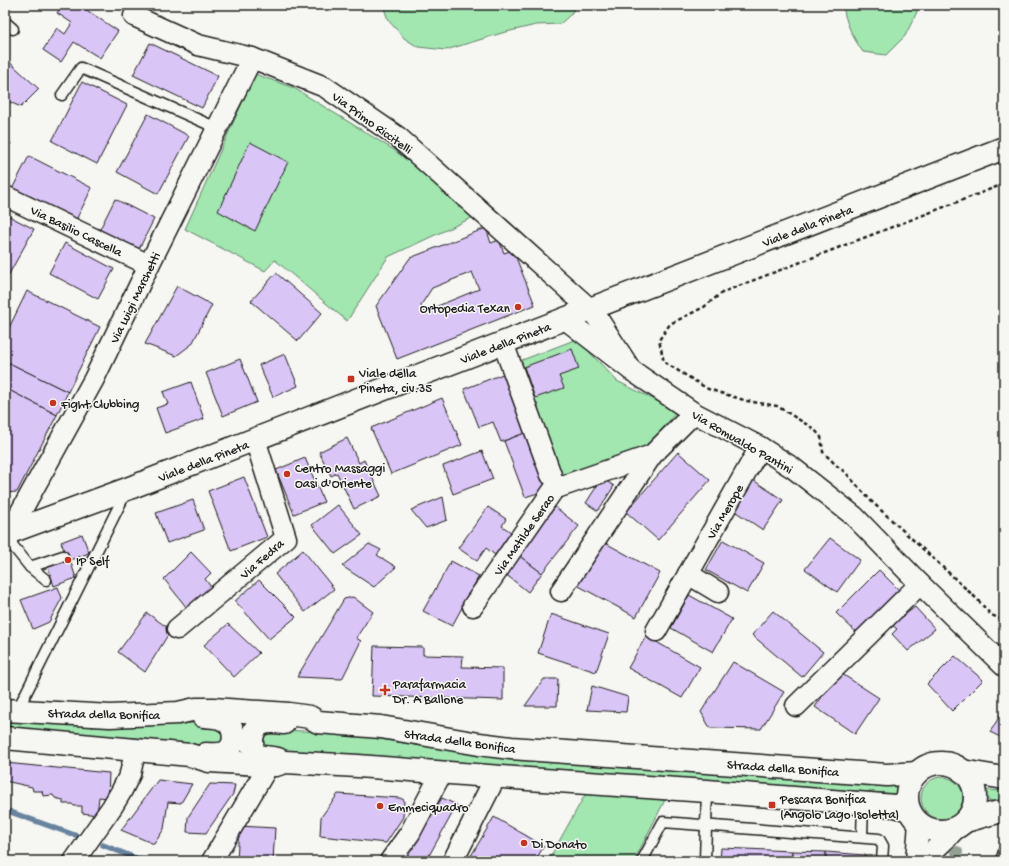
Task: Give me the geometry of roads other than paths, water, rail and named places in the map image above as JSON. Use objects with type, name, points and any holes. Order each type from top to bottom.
[{"type":"main road","name":"Viale della Pineta","points":[[7,533],[127,489],[1004,148]]},
{"type":"main road","name":"Strada della Bonifica","points":[[11,710],[110,716],[178,713],[196,709],[220,709],[289,714],[310,717],[318,722],[381,727],[511,748],[887,775],[917,773]]},
{"type":"main road","points":[[5,738],[190,755],[217,754],[230,750],[234,738],[232,728],[223,719],[178,713]]},
{"type":"main road","points":[[275,763],[275,758],[255,753],[252,746],[252,735],[258,725],[266,722],[310,724],[318,722]]},
{"type":"main road","points":[[190,755],[209,761],[442,772],[707,790],[895,806],[914,816],[927,828],[937,831],[947,830],[992,813],[1004,811]]},
{"type":"main road","points":[[914,816],[908,802],[907,794],[912,779],[924,768],[931,765],[947,764],[962,771],[968,777],[972,784],[975,796],[970,815],[961,824]]},
{"type":"main road","points":[[962,771],[1004,778]]},
{"type":"street","name":"Via Primo Riccitelli","points":[[134,16],[198,45],[252,58],[324,87],[398,137],[590,309]]},
{"type":"street","name":"Via Luigi Marchetti","points":[[7,533],[94,378],[252,58]]},
{"type":"street","name":"Via Basilio Cascella","points":[[5,196],[149,265]]},
{"type":"street","name":"Via Romualdo Pantini","points":[[590,309],[631,370]]},
{"type":"street","name":"Via Romualdo Pantini","points":[[565,319],[631,370],[694,413],[760,447],[793,468],[854,516],[920,584],[1004,666]]},
{"type":"street","points":[[503,343],[551,475]]},
{"type":"street","name":"Via Matilde Serao","points":[[561,591],[652,455],[694,413]]},
{"type":"street","name":"Via Fedra","points":[[177,628],[286,538],[255,439]]},
{"type":"street","name":"Via Merope","points":[[656,631],[760,447]]},
{"type":"street","name":"Via Matilde Serao","points":[[473,606],[554,490],[652,455]]},
{"type":"street","points":[[688,574],[718,592]]},
{"type":"street","points":[[796,706],[920,584]]},
{"type":"street","points":[[74,861],[121,792],[130,774],[134,749]]},
{"type":"street","points":[[212,861],[264,773],[275,763]]},
{"type":"street","points":[[390,861],[410,833],[442,772]]},
{"type":"street","points":[[453,861],[496,776]]},
{"type":"street","points":[[914,816],[916,861]]},
{"type":"street","points":[[928,861],[932,853],[961,824]]},
{"type":"lane","points":[[5,22],[13,29]]},
{"type":"lane","points":[[62,95],[81,68],[217,128]]},
{"type":"lane","points":[[11,710],[90,565],[127,489]]},
{"type":"lane","points":[[7,533],[14,546],[30,567],[46,580]]},
{"type":"lane","points":[[89,547],[101,542]]},
{"type":"lane","points":[[30,567],[63,556]]},
{"type":"lane","points":[[78,569],[90,565]]},
{"type":"lane","points":[[705,861],[707,790]]},
{"type":"lane","points":[[862,837],[863,803]]},
{"type":"lane","points":[[642,861],[663,822],[879,839],[883,846],[882,861]]},
{"type":"lane","points":[[1001,861],[1004,851]]},
{"type":"waterway","points":[[5,810],[80,837]]},
{"type":"waterway","points":[[103,845],[143,861]]},
{"type":"place","name":"Ortopedia Texan","points":[[518,307]]},
{"type":"place","name":"Viale della Pineta, civ.35","points":[[351,379]]},
{"type":"place","name":"Fight Clubbing","points":[[53,403]]},
{"type":"place","name":"Centro Massaggi Oasi d'Oriente","points":[[287,474]]},
{"type":"place","name":"IP Self","points":[[68,560]]},
{"type":"place","name":"Parafarmacia Dr. A Ballone","points":[[385,690]]},
{"type":"place","name":"Pescara Bonifica (Angolo Lago Isoletta)","points":[[772,805]]},
{"type":"place","name":"Emmeciquadro","points":[[380,806]]},
{"type":"place","name":"Di Donato","points":[[524,843]]}]
